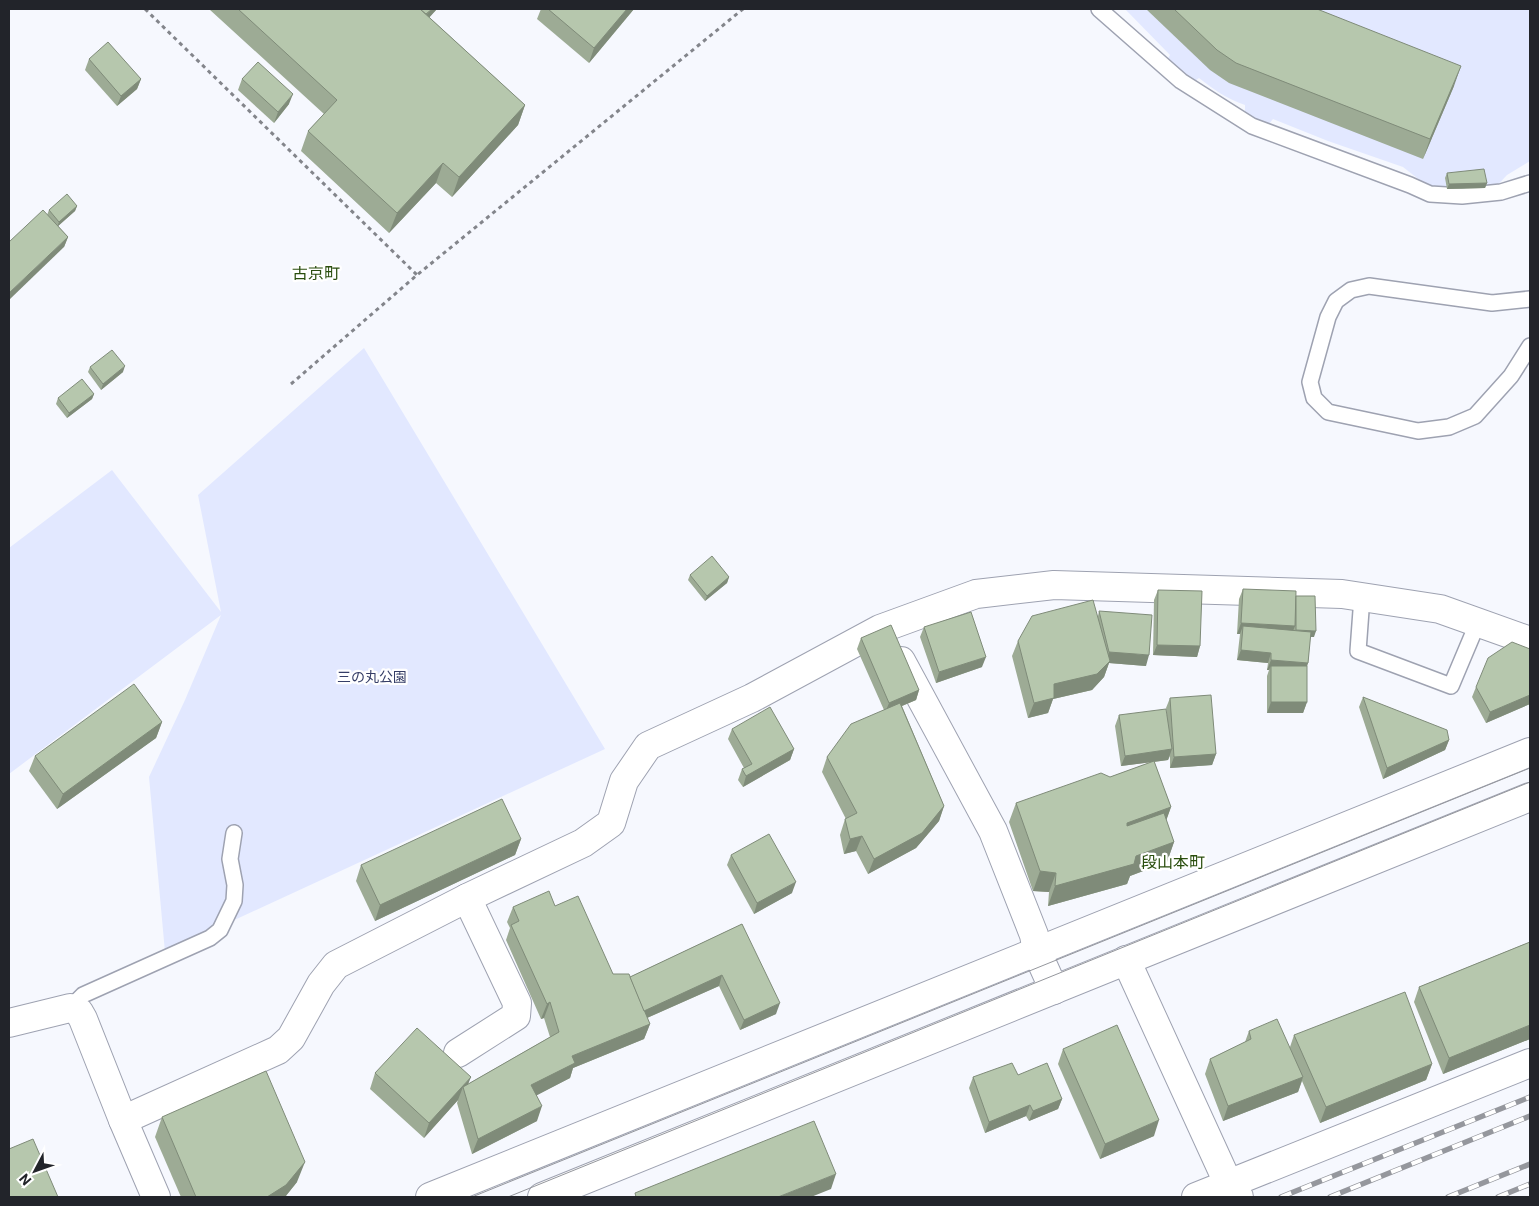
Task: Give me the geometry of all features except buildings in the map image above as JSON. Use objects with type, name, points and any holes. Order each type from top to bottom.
[{"type":"street","points":[[123,1120],[278,1050],[291,1038],[321,984],[336,965],[467,898],[583,843],[611,823],[624,781],[648,746],[752,698],[880,629],[976,594],[1054,585],[1333,593],[1440,610],[1530,641]]},
{"type":"street","points":[[880,629],[887,636],[992,831],[1034,935],[1037,952],[1054,990]]},
{"type":"street","points":[[430,1197],[1530,752]]},
{"type":"street","points":[[542,1197],[1530,797]]},
{"type":"street","points":[[458,1053],[516,1016],[517,1003],[467,898]]},
{"type":"street","points":[[1126,960],[1233,1190]]},
{"type":"street","points":[[9,1022],[70,1008],[79,1012],[156,1197]]},
{"type":"street","points":[[1196,1197],[1233,1190],[1530,1063]]},
{"type":"lane","points":[[1099,9],[1181,81],[1252,126],[1430,194],[1462,196],[1501,192],[1527,182]]},
{"type":"lane","points":[[1530,300],[1492,303],[1369,286],[1351,290],[1336,301],[1328,317],[1310,382],[1314,398],[1328,412],[1418,431],[1449,427],[1475,416],[1511,376],[1530,346]]},
{"type":"lane","points":[[1362,597],[1358,651],[1451,686],[1478,622]]},
{"type":"lane","points":[[70,1008],[83,995],[210,938],[220,930],[234,901],[235,885],[230,859],[234,833]]},
{"type":"path","points":[[145,9],[417,275]]},
{"type":"path","points":[[291,384],[417,275],[743,9]]},
{"type":"green space","points":[[1125,9],[1530,9],[1530,161],[1507,175],[1492,191],[1435,192],[1403,167],[1328,141],[1273,119],[1268,125],[1245,114],[1245,105],[1220,93],[1199,78],[1192,83],[1167,60],[1170,55]]},
{"type":"green space","name":"三の丸公園","points":[[364,348],[605,749],[165,952],[149,777],[185,700],[221,615],[9,774],[9,548],[112,470],[221,612],[198,495]]},
{"type":"tram line","points":[[472,1197],[1530,768]]},
{"type":"tram line","points":[[508,1197],[1530,782]]},
{"type":"railway","points":[[1281,1197],[1530,1097]]},
{"type":"railway","points":[[1330,1197],[1530,1116]]},
{"type":"railway","points":[[1448,1197],[1530,1164]]},
{"type":"railway","points":[[1498,1197],[1530,1184]]},
{"type":"district","name":"古京町","points":[[316,273]]},
{"type":"district","name":"段山本町","points":[[1173,862]]}]
